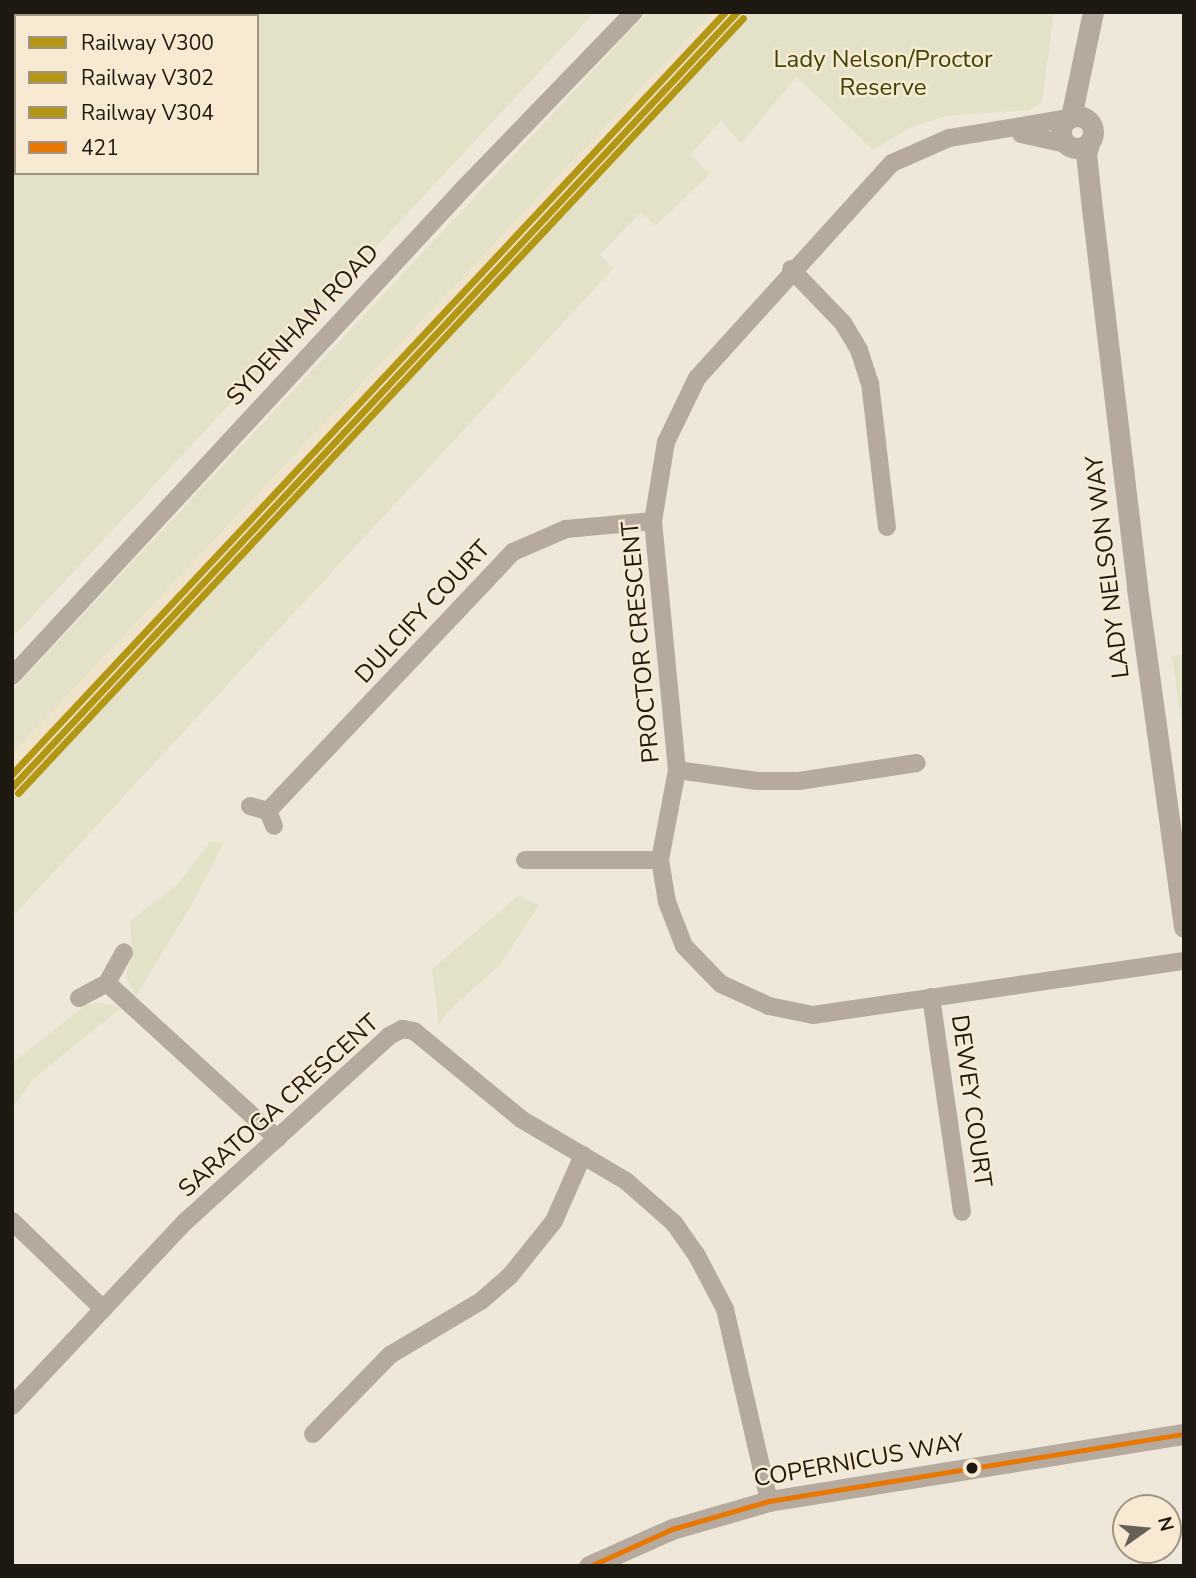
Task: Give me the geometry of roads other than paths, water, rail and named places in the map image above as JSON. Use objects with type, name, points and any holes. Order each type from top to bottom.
[{"type":"street","name":"SYDENHAM ROAD","points":[[12,676],[464,188],[634,12]]},
{"type":"street","name":"LADY NELSON WAY","points":[[1070,117],[1093,12]]},
{"type":"street","name":"LADY NELSON WAY","points":[[1086,43],[1084,99],[1091,133],[1086,153],[1091,200],[1176,819],[1184,927]]},
{"type":"street","points":[[993,131],[1080,148],[1091,133],[1081,116],[1070,117],[1061,130],[1067,145]]},
{"type":"street","name":"PROCTOR CRESCENT","points":[[1070,117],[941,140],[892,163],[791,270],[697,378],[666,442],[653,521],[677,770],[660,860],[667,902],[684,946],[721,984],[769,1006],[813,1014],[1184,961]]},
{"type":"street","name":"LADY NELSON WAY","points":[[1067,145],[1091,200]]},
{"type":"street","points":[[791,270],[843,323],[859,350],[870,383],[887,527]]},
{"type":"street","name":"DULCIFY COURT","points":[[250,806],[271,818],[513,552],[566,529],[653,521]]},
{"type":"street","points":[[677,770],[757,781],[799,781],[917,763]]},
{"type":"street","points":[[524,861],[660,860]]},
{"type":"street","points":[[79,998],[107,983],[124,952]]},
{"type":"street","points":[[107,983],[278,1139]]},
{"type":"street","name":"DEWEY COURT","points":[[931,997],[962,1212]]},
{"type":"street","name":"SARATOGA CRESCENT","points":[[12,1406],[186,1221],[389,1036],[402,1029],[423,1035],[521,1119],[583,1155],[652,1202],[674,1223],[713,1282],[735,1344],[769,1502]]},
{"type":"street","points":[[313,1434],[390,1355],[481,1301],[509,1277],[554,1221],[583,1155]]},
{"type":"street","points":[[12,1221],[103,1309]]},
{"type":"street","name":"COPERNICUS WAY","points":[[589,1566],[672,1529],[769,1502],[1184,1434]]},
{"type":"street","name":"COPERNICUS WAY","points":[[1148,1442],[1184,1441]]},
{"type":"rail line","name":"V304","points":[[12,774],[725,12]]},
{"type":"rail line","name":"V300","points":[[12,787],[737,12]]},
{"type":"rail line","name":"V302","points":[[18,793],[743,18]]},
{"type":"park label","name":"Lady Nelson/Proctor Reserve","points":[[883,74]]}]
